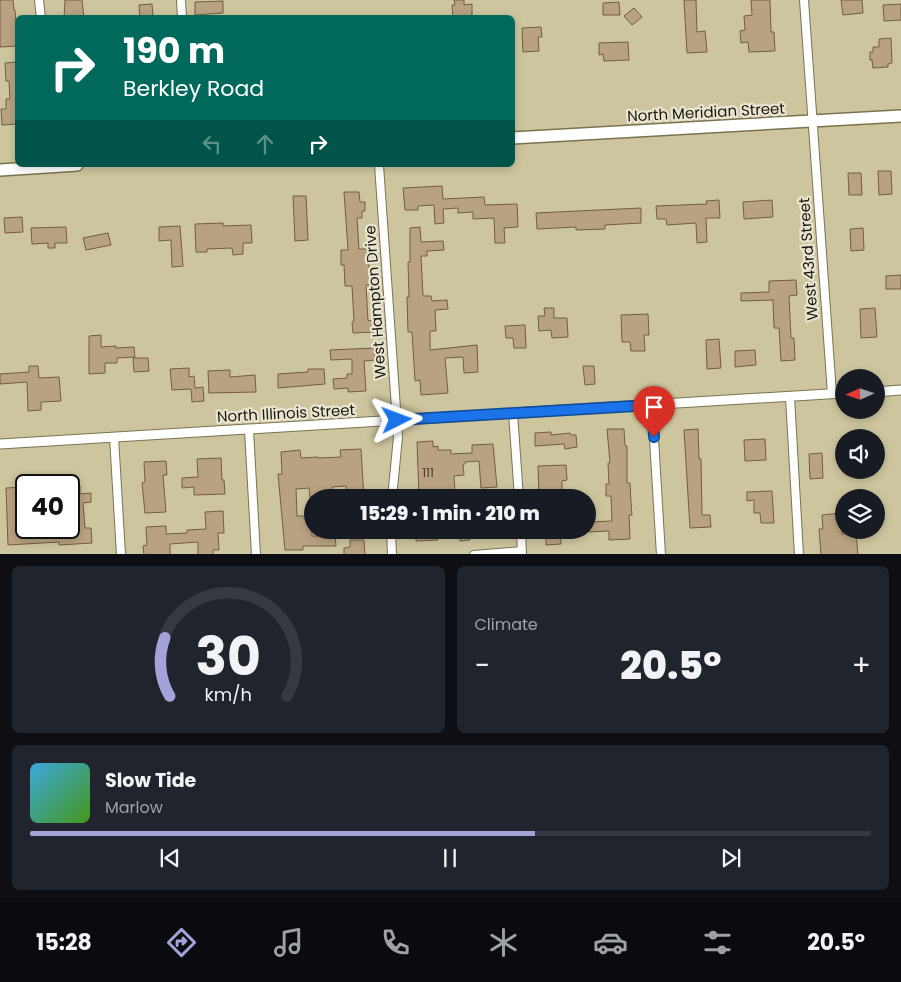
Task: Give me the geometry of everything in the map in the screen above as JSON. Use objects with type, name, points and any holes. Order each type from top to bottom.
[{"type":"main road","name":"North Meridian Street","points":[[515,138],[901,116]]},
{"type":"main road","points":[[0,170],[38,167]]},
{"type":"street","points":[[39,0],[40,15]]},
{"type":"street","points":[[181,0],[182,15]]},
{"type":"street","name":"West 43rd Street","points":[[804,0],[832,394]]},
{"type":"street","name":"West Hampton Drive","points":[[379,167],[397,420],[398,450],[393,489]]},
{"type":"street","points":[[885,391],[901,390]]},
{"type":"street","name":"North Illinois Street","points":[[0,444],[832,394]]},
{"type":"street","points":[[790,397],[799,554]]},
{"type":"street","points":[[652,405],[661,554]]},
{"type":"street","points":[[514,413],[518,489]]},
{"type":"street","points":[[249,430],[256,554]]},
{"type":"street","points":[[114,437],[121,554]]},
{"type":"street","points":[[391,539],[392,554]]},
{"type":"street","points":[[474,554],[522,553],[521,539]]},
{"type":"building","points":[[0,0],[13,0],[15,15],[15,46],[0,47]]},
{"type":"building","points":[[65,0],[82,0],[84,15],[64,15]]},
{"type":"building","points":[[454,0],[464,0],[464,5],[472,4],[472,15],[453,15],[452,5],[455,5]]},
{"type":"building","points":[[684,0],[696,0],[697,32],[705,31],[707,52],[687,53]]},
{"type":"building","points":[[751,0],[770,0],[771,32],[774,32],[775,51],[749,52],[748,42],[741,43],[740,31],[745,30],[744,16],[752,15]]},
{"type":"building","points":[[841,0],[862,0],[863,13],[843,15]]},
{"type":"building","points":[[223,1],[223,13],[195,15],[195,2]]},
{"type":"building","points":[[619,2],[620,15],[603,15],[603,3]]},
{"type":"building","points":[[152,4],[153,15],[140,15],[139,5]]},
{"type":"building","points":[[901,4],[901,20],[884,21],[883,5]]},
{"type":"building","points":[[634,8],[642,17],[632,25],[624,16]]},
{"type":"building","points":[[541,27],[542,37],[538,37],[539,51],[523,52],[522,28]]},
{"type":"building","points":[[891,38],[892,63],[888,64],[888,67],[873,68],[870,52],[873,52],[873,47],[879,47],[879,39]]},
{"type":"building","points":[[628,42],[629,60],[604,61],[603,54],[599,55],[599,43]]},
{"type":"building","points":[[15,62],[15,124],[2,125],[1,109],[6,109],[6,99],[10,99],[5,63]]},
{"type":"building","points":[[878,171],[891,171],[892,194],[879,195]]},
{"type":"building","points":[[848,173],[861,173],[862,195],[849,195]]},
{"type":"building","points":[[442,186],[443,199],[484,197],[485,205],[517,204],[518,227],[504,228],[505,243],[495,243],[494,218],[473,219],[473,212],[458,213],[458,208],[443,209],[444,223],[435,224],[434,205],[418,206],[418,210],[405,210],[403,188]]},
{"type":"building","points":[[344,192],[359,192],[360,202],[365,202],[365,211],[362,211],[362,218],[357,218],[359,249],[367,249],[371,285],[366,285],[368,321],[373,320],[374,332],[353,333],[352,286],[345,286],[344,265],[341,265],[341,250],[348,250]]},
{"type":"building","points":[[293,196],[306,196],[308,240],[295,241]]},
{"type":"building","points":[[719,200],[720,218],[706,218],[707,242],[697,243],[696,223],[667,225],[666,219],[657,219],[656,206],[707,204],[706,201]]},
{"type":"building","points":[[772,200],[773,217],[744,219],[743,202]]},
{"type":"building","points":[[641,208],[641,223],[605,225],[605,229],[576,230],[576,227],[537,229],[536,213]]},
{"type":"building","points":[[22,217],[23,232],[5,233],[4,218]]},
{"type":"building","points":[[223,223],[223,226],[251,225],[252,243],[243,243],[243,254],[233,255],[232,248],[207,249],[207,252],[196,252],[195,224]]},
{"type":"building","points":[[180,226],[183,266],[172,267],[171,240],[159,241],[159,227]]},
{"type":"building","points":[[66,227],[67,243],[55,243],[55,248],[48,248],[48,243],[32,244],[31,228]]},
{"type":"building","points":[[420,227],[421,242],[443,241],[444,250],[427,251],[427,256],[421,256],[423,296],[431,296],[432,301],[447,300],[448,309],[435,310],[436,331],[430,331],[430,350],[477,345],[478,372],[464,373],[463,357],[445,358],[448,393],[421,395],[420,380],[415,381],[412,332],[408,332],[408,262],[410,262],[410,228]]},
{"type":"building","points":[[863,228],[864,250],[851,251],[850,229]]},
{"type":"building","points":[[108,233],[111,245],[86,250],[83,238]]},
{"type":"building","points":[[901,275],[901,289],[886,289],[886,276]]},
{"type":"building","points":[[796,280],[797,295],[789,296],[791,338],[794,338],[795,360],[781,361],[779,328],[774,328],[773,300],[741,301],[741,293],[769,292],[769,281]]},
{"type":"building","points":[[544,308],[554,308],[554,318],[567,318],[568,337],[552,338],[551,330],[539,331],[538,316],[545,316]]},
{"type":"building","points":[[875,308],[877,337],[861,338],[860,309]]},
{"type":"building","points":[[648,314],[649,335],[644,335],[645,351],[631,351],[630,342],[622,342],[621,315]]},
{"type":"building","points":[[525,325],[526,348],[514,348],[513,338],[506,338],[505,326]]},
{"type":"building","points":[[101,335],[101,347],[134,347],[135,357],[117,358],[117,363],[105,363],[105,373],[89,374],[89,336]]},
{"type":"building","points":[[719,339],[721,368],[707,369],[706,340]]},
{"type":"building","points":[[374,348],[375,360],[364,361],[366,391],[348,392],[348,388],[334,389],[333,379],[347,378],[347,374],[352,374],[352,359],[331,360],[330,350]]},
{"type":"building","points":[[755,350],[756,365],[735,367],[735,351]]},
{"type":"building","points":[[133,358],[148,358],[149,371],[134,372]]},
{"type":"building","points":[[29,366],[38,366],[39,378],[59,377],[61,401],[41,402],[41,410],[28,411],[27,382],[0,384],[0,374],[29,372]]},
{"type":"building","points":[[583,366],[594,366],[595,384],[585,385]]},
{"type":"building","points":[[189,368],[189,377],[194,376],[195,388],[203,387],[204,401],[192,402],[191,389],[172,390],[170,369]]},
{"type":"building","points":[[308,369],[324,369],[325,384],[278,388],[278,374],[308,372]]},
{"type":"building","points":[[230,370],[230,377],[255,375],[256,392],[209,393],[208,371]]},
{"type":"building","points":[[607,429],[624,429],[625,446],[627,446],[627,483],[630,483],[632,515],[629,515],[630,539],[609,540],[609,531],[596,532],[596,522],[612,521],[611,496],[606,496],[606,484],[609,484],[608,463],[610,463]]},
{"type":"building","points":[[698,429],[699,459],[701,459],[702,515],[710,515],[711,527],[690,528],[684,430]]},
{"type":"building","points":[[551,432],[551,435],[570,433],[571,435],[576,435],[577,447],[565,449],[564,444],[535,446],[535,433]]},
{"type":"building","points":[[765,439],[766,460],[745,461],[744,440]]},
{"type":"building","points":[[433,441],[433,447],[438,446],[438,450],[451,450],[451,454],[472,453],[472,445],[493,444],[497,487],[481,488],[479,461],[465,462],[463,464],[464,475],[454,476],[455,489],[419,489],[417,442]]},
{"type":"building","points":[[361,449],[363,489],[346,489],[346,486],[332,487],[332,489],[296,489],[297,516],[304,516],[304,539],[335,539],[336,546],[303,546],[303,550],[285,550],[278,474],[282,474],[281,452],[300,450],[301,458],[318,458],[341,457],[340,450]]},
{"type":"building","points":[[822,453],[823,478],[810,479],[809,454]]},
{"type":"building","points":[[221,458],[225,494],[194,495],[194,487],[182,488],[182,478],[198,477],[197,459]]},
{"type":"building","points":[[166,461],[167,475],[163,475],[166,512],[145,513],[142,483],[145,482],[144,462]]},
{"type":"building","points":[[566,465],[567,480],[562,481],[562,489],[539,489],[538,466]]},
{"type":"building","points":[[6,488],[15,488],[15,539],[80,539],[80,494],[91,493],[91,502],[83,503],[85,528],[91,528],[92,543],[59,545],[59,542],[8,545]]},
{"type":"building","points":[[772,491],[774,523],[761,523],[760,513],[754,513],[754,500],[747,501],[747,492]]},
{"type":"building","points":[[223,511],[224,533],[218,533],[219,550],[213,550],[213,554],[198,554],[198,542],[170,544],[170,554],[144,554],[143,546],[147,545],[146,527],[166,526],[166,534],[187,533],[187,530],[206,529],[205,512]]},
{"type":"building","points":[[835,514],[835,539],[857,539],[858,554],[821,554],[819,529],[823,529],[822,515]]},
{"type":"building","points":[[416,539],[438,539],[438,540],[416,541]]},
{"type":"building","points":[[546,539],[561,539],[561,544],[546,545]]},
{"type":"building","points":[[350,540],[364,540],[365,554],[344,554],[344,548],[350,547]]},
{"type":"route","points":[[397,420],[652,405],[654,437]]}]
